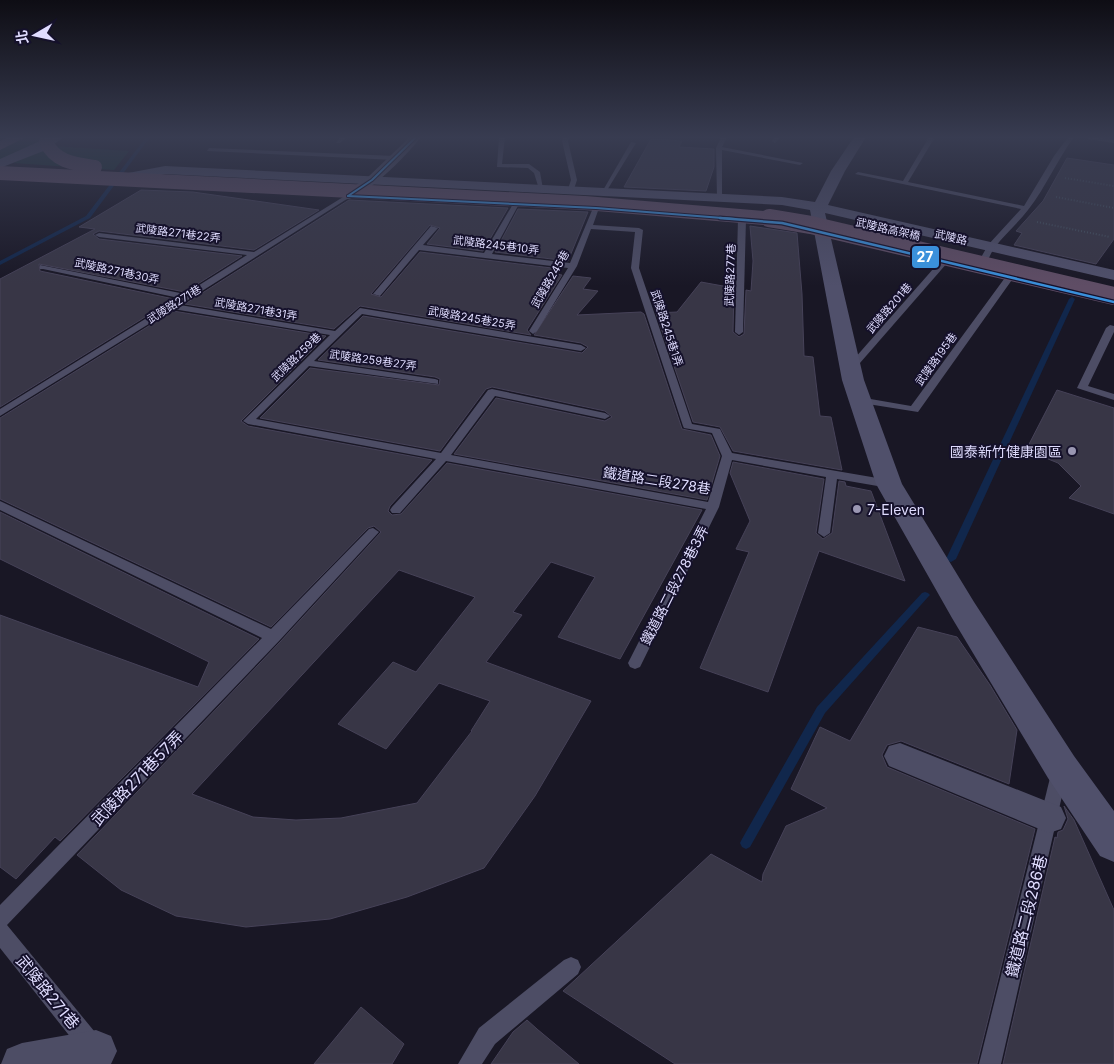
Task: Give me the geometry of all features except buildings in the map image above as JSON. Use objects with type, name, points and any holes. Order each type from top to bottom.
[{"type":"highway","name":"武陵路高架橋","points":[[328,187],[584,199],[739,203],[812,212],[1114,281]]},
{"type":"highway","name":"武陵路高架橋","points":[[584,199],[792,221],[1114,296]]},
{"type":"highway","points":[[584,199],[776,212],[820,220],[1114,289]]},
{"type":"street","name":"武陵路","points":[[141,187],[516,204],[584,199],[604,191],[782,201],[819,219],[944,262],[1114,302]]},
{"type":"street","points":[[348,196],[362,187]]},
{"type":"street","points":[[429,199],[438,187]]},
{"type":"street","name":"武陵路","points":[[514,187],[541,188],[584,199],[742,219],[782,223],[819,219],[991,247],[1114,275]]},
{"type":"street","points":[[835,187],[819,219],[850,369],[888,484],[963,610],[1061,767],[1114,843]]},
{"type":"street","points":[[584,199],[604,191]]},
{"type":"street","points":[[900,756],[1049,818]]},
{"type":"street","points":[[22,1064],[96,1052]]},
{"type":"lane","points":[[578,187],[584,199]]},
{"type":"lane","points":[[604,191],[607,187]]},
{"type":"lane","points":[[719,187],[719,197]]},
{"type":"lane","points":[[917,187],[1026,208]]},
{"type":"lane","points":[[978,270],[991,247],[1026,208],[1040,187]]},
{"type":"lane","name":"武陵路271巷","points":[[0,413],[348,196]]},
{"type":"lane","name":"武陵路245巷","points":[[533,331],[573,266],[588,227],[584,199]]},
{"type":"lane","points":[[487,256],[516,204]]},
{"type":"lane","name":"武陵路277巷","points":[[739,332],[742,219]]},
{"type":"lane","name":"武陵路245巷1弄","points":[[588,227],[639,230],[635,268],[688,426],[716,431],[728,456]]},
{"type":"lane","points":[[377,294],[434,228]]},
{"type":"lane","name":"武陵路271巷22弄","points":[[99,235],[255,254]]},
{"type":"lane","name":"武陵路245巷10弄","points":[[417,247],[573,266]]},
{"type":"lane","name":"武陵路201巷","points":[[850,369],[944,262]]},
{"type":"lane","name":"武陵路271巷30弄","points":[[42,267],[186,297]]},
{"type":"lane","name":"武陵路195巷","points":[[859,400],[914,410],[1010,278]]},
{"type":"lane","name":"武陵路271巷31弄","points":[[172,306],[337,334]]},
{"type":"lane","name":"武陵路259巷","points":[[248,421],[360,311]]},
{"type":"lane","name":"武陵路245巷25弄","points":[[360,311],[581,348]]},
{"type":"lane","points":[[1114,329],[1110,328],[1082,388],[1114,397]]},
{"type":"lane","name":"武陵路259巷27弄","points":[[307,363],[435,382]]},
{"type":"lane","points":[[396,510],[444,458],[492,392],[605,416]]},
{"type":"lane","name":"鐵道路二段278巷","points":[[248,421],[713,507],[728,456]]},
{"type":"lane","points":[[728,456],[888,484]]},
{"type":"lane","points":[[824,533],[832,475]]},
{"type":"lane","points":[[0,504],[274,637]]},
{"type":"lane","name":"鐵道路二段278巷3弄","points":[[635,663],[713,507]]},
{"type":"lane","name":"武陵路271巷57弄","points":[[0,920],[373,532]]},
{"type":"lane","name":"鐵道路二段286巷","points":[[990,1064],[1061,767]]},
{"type":"lane","name":"武陵路271巷","points":[[0,932],[96,1052]]},
{"type":"lane","points":[[469,1064],[487,1036],[572,968]]},
{"type":"path","points":[[1036,194],[1114,208]]},
{"type":"path","points":[[1017,218],[1110,237]]},
{"type":"waterway","points":[[0,263],[88,217],[111,187]]},
{"type":"waterway","points":[[951,559],[1072,299]]},
{"type":"waterway","points":[[746,843],[821,710],[925,595]]},
{"type":"transit line","name":"27","points":[[348,196],[362,187]]},
{"type":"transit line","name":"27","points":[[348,196],[596,208],[782,223],[1114,302]]},
{"type":"place","name":"國泰新竹健康園區","points":[[1072,451]]},
{"type":"place","name":"7-Eleven","points":[[857,509]]}]
